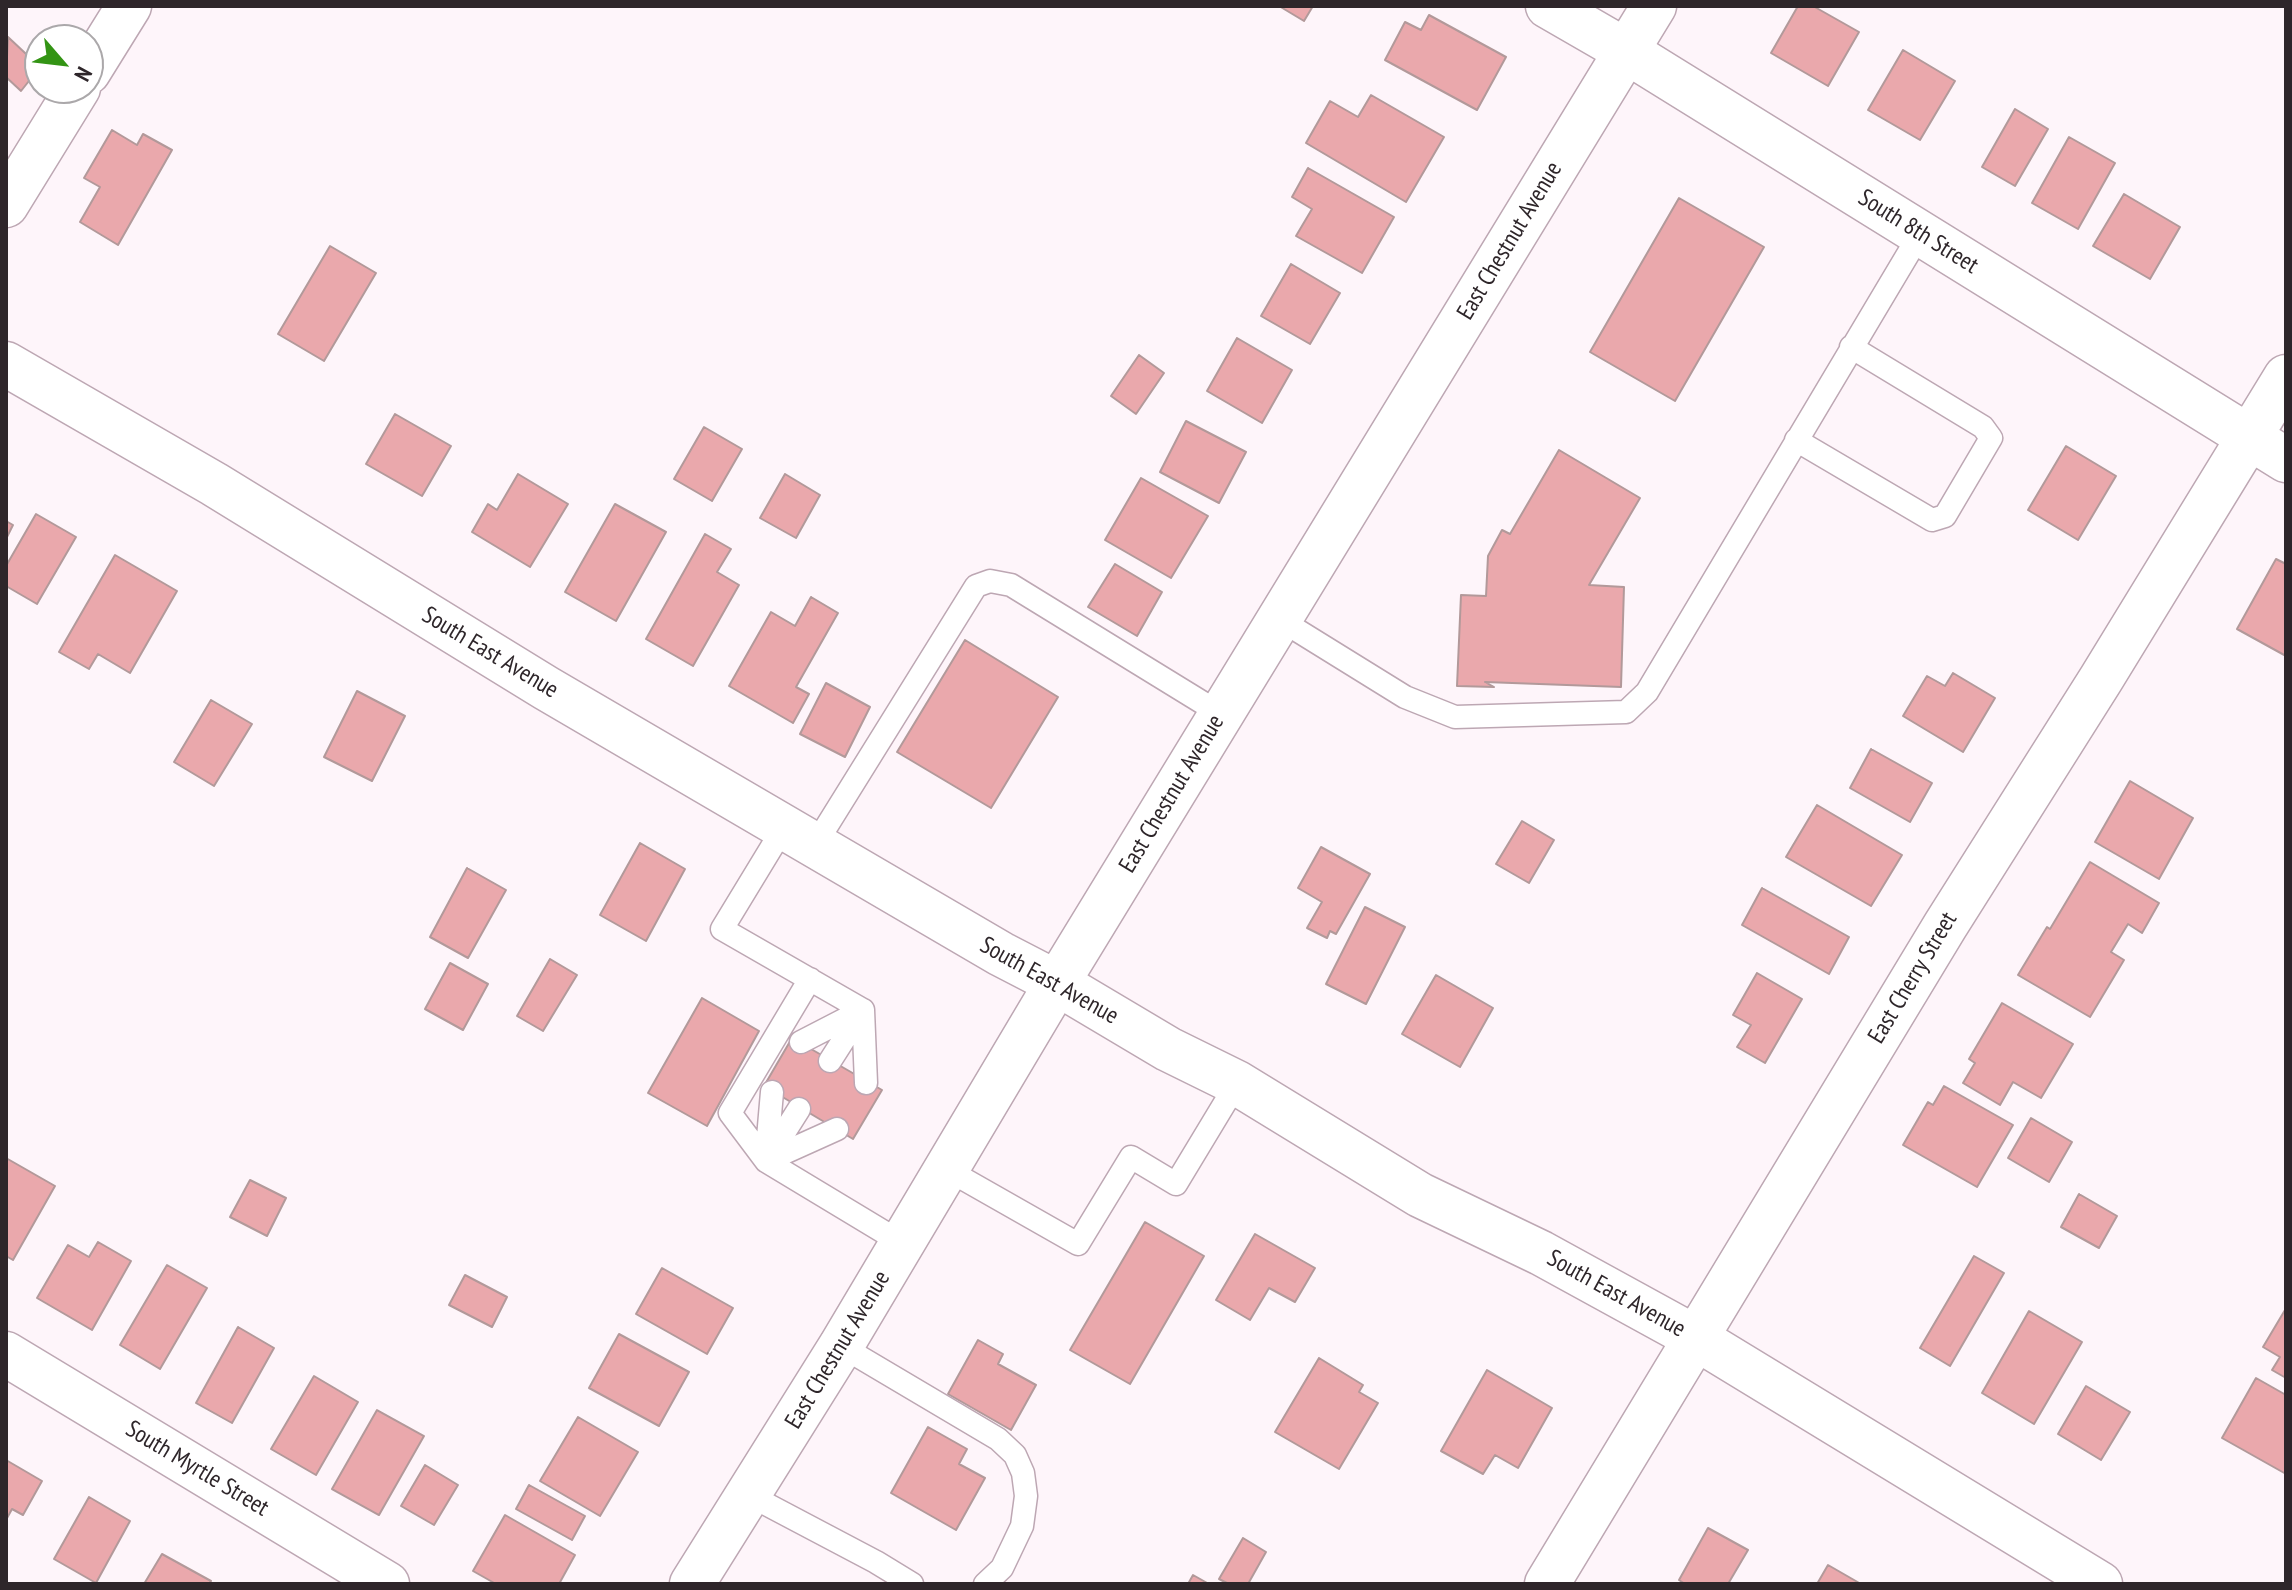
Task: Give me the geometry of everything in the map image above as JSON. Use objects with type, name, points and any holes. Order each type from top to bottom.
[{"type":"street","points":[[104,46],[129,6]]},
{"type":"street","name":"South 8th Street","points":[[1548,6],[1626,51],[2286,460]]},
{"type":"street","name":"East Chestnut Avenue","points":[[692,1584],[841,1346],[1057,983],[1654,6]]},
{"type":"street","points":[[6,205],[68,104]]},
{"type":"street","name":"South East Avenue","points":[[6,364],[214,484],[546,688],[1001,954],[1057,983],[1168,1049],[1237,1083],[1420,1195],[1541,1253],[1696,1338],[2100,1584]]},
{"type":"street","name":"East Cherry Street","points":[[1547,1584],[1945,926],[2286,377]]},
{"type":"street","name":"South Myrtle Street","points":[[6,1354],[387,1584]]},
{"type":"lane","points":[[1279,619],[1405,697],[1455,717],[1626,712],[1647,692],[1920,234]]},
{"type":"lane","points":[[1791,448],[1932,520],[1945,516],[1953,503],[1991,438],[1983,427],[1851,347]]},
{"type":"lane","points":[[863,1010],[722,929],[888,728],[976,586],[990,581],[1011,585],[1221,714]]},
{"type":"lane","points":[[810,979],[730,1113],[766,1161],[902,1243]]},
{"type":"lane","points":[[801,1042],[863,1010]]},
{"type":"lane","points":[[830,1061],[863,1010]]},
{"type":"lane","points":[[863,1010],[866,1083]]},
{"type":"lane","points":[[946,1169],[1078,1244],[1131,1157],[1176,1184],[1237,1083]]},
{"type":"lane","points":[[766,1161],[772,1092]]},
{"type":"lane","points":[[766,1161],[799,1109]]},
{"type":"lane","points":[[766,1161],[837,1129]]},
{"type":"lane","points":[[841,1346],[998,1439],[1015,1455],[1023,1473],[1026,1496],[1022,1526],[1002,1568],[985,1584]]},
{"type":"lane","points":[[749,1495],[912,1584]]},
{"type":"building","points":[[1279,6],[1313,6],[1304,21]]},
{"type":"building","points":[[1798,6],[1813,6],[1859,32],[1828,86],[1771,53]]},
{"type":"building","points":[[1429,15],[1506,57],[1477,110],[1385,60],[1405,22],[1421,30]]},
{"type":"building","points":[[8,37],[24,52],[24,87],[21,91],[6,77]]},
{"type":"building","points":[[1903,50],[1955,81],[1920,140],[1868,110]]},
{"type":"building","points":[[1371,95],[1444,137],[1406,202],[1306,143],[1330,101],[1358,117]]},
{"type":"building","points":[[2015,109],[2048,129],[2015,186],[1982,167]]},
{"type":"building","points":[[112,130],[137,145],[143,134],[172,150],[118,245],[80,222],[100,187],[84,178]]},
{"type":"building","points":[[2069,137],[2115,163],[2078,229],[2032,203]]},
{"type":"building","points":[[1308,168],[1394,217],[1362,273],[1296,236],[1312,209],[1292,197]]},
{"type":"building","points":[[2124,194],[2180,227],[2150,279],[2093,246]]},
{"type":"building","points":[[1679,198],[1764,247],[1675,401],[1590,352]]},
{"type":"building","points":[[330,246],[376,273],[324,361],[278,334]]},
{"type":"building","points":[[1291,264],[1340,293],[1310,344],[1261,316]]},
{"type":"building","points":[[1237,338],[1292,370],[1262,423],[1207,391]]},
{"type":"building","points":[[1139,355],[1164,373],[1136,414],[1111,396]]},
{"type":"building","points":[[395,414],[451,446],[422,496],[366,464]]},
{"type":"building","points":[[1186,421],[1246,452],[1219,503],[1160,472]]},
{"type":"building","points":[[704,427],[742,449],[712,501],[674,479]]},
{"type":"building","points":[[2066,446],[2116,476],[2078,540],[2028,510]]},
{"type":"building","points":[[1559,450],[1640,498],[1589,585],[1624,587],[1621,687],[1485,682],[1494,687],[1457,686],[1461,595],[1486,596],[1488,556],[1502,530],[1510,534]]},
{"type":"building","points":[[518,474],[568,504],[530,567],[472,532],[488,504],[497,510]]},
{"type":"building","points":[[785,474],[820,495],[796,538],[760,518]]},
{"type":"building","points":[[1141,478],[1208,516],[1171,578],[1105,540]]},
{"type":"building","points":[[615,504],[666,532],[616,621],[565,592]]},
{"type":"building","points":[[36,514],[76,537],[37,604],[6,586],[6,566]]},
{"type":"building","points":[[6,521],[13,525],[6,539]]},
{"type":"building","points":[[705,534],[731,549],[717,572],[739,585],[693,666],[646,639]]},
{"type":"building","points":[[115,555],[177,591],[130,673],[98,654],[89,669],[59,652]]},
{"type":"building","points":[[2276,559],[2286,564],[2286,656],[2237,629]]},
{"type":"building","points":[[1115,564],[1162,592],[1137,636],[1088,607]]},
{"type":"building","points":[[811,597],[838,613],[796,687],[809,694],[793,723],[729,686],[771,612],[795,626]]},
{"type":"building","points":[[965,640],[1058,697],[991,808],[897,752]]},
{"type":"building","points":[[1953,673],[1995,698],[1963,752],[1903,716],[1927,676],[1945,686]]},
{"type":"building","points":[[826,683],[870,707],[845,757],[800,734]]},
{"type":"building","points":[[357,691],[405,716],[372,781],[324,757]]},
{"type":"building","points":[[211,700],[252,724],[214,786],[174,762]]},
{"type":"building","points":[[1871,749],[1932,783],[1910,822],[1850,788]]},
{"type":"building","points":[[2130,781],[2193,818],[2159,879],[2095,842]]},
{"type":"building","points":[[1817,805],[1902,855],[1871,906],[1786,857]]},
{"type":"building","points":[[1522,821],[1554,840],[1529,883],[1496,864]]},
{"type":"building","points":[[640,843],[685,869],[646,941],[600,915]]},
{"type":"building","points":[[1321,847],[1370,874],[1336,934],[1330,931],[1327,938],[1307,928],[1322,902],[1298,888]]},
{"type":"building","points":[[2090,862],[2159,903],[2142,933],[2128,924],[2111,952],[2124,960],[2090,1017],[2018,975]]},
{"type":"building","points":[[467,868],[506,890],[468,958],[430,937]]},
{"type":"building","points":[[1762,888],[1849,937],[1829,974],[1742,925]]},
{"type":"building","points":[[1365,907],[1405,927],[1366,1004],[1326,984]]},
{"type":"building","points":[[550,959],[577,975],[543,1031],[517,1016]]},
{"type":"building","points":[[450,963],[488,984],[463,1030],[425,1009]]},
{"type":"building","points":[[1757,973],[1802,999],[1765,1063],[1737,1047],[1751,1025],[1733,1015]]},
{"type":"building","points":[[1436,975],[1493,1008],[1460,1067],[1402,1034]]},
{"type":"building","points":[[702,998],[759,1031],[707,1126],[648,1093]]},
{"type":"building","points":[[2002,1003],[2073,1044],[2041,1098],[2013,1082],[2000,1105],[1963,1083],[1975,1063],[1969,1059]]},
{"type":"building","points":[[792,1038],[882,1090],[853,1139],[764,1086]]},
{"type":"building","points":[[1944,1086],[2013,1125],[1977,1187],[1903,1145],[1928,1102],[1933,1105]]},
{"type":"building","points":[[2031,1118],[2072,1142],[2049,1182],[2008,1158]]},
{"type":"building","points":[[6,1158],[55,1186],[13,1260],[6,1256]]},
{"type":"building","points":[[250,1180],[286,1198],[267,1236],[230,1217]]},
{"type":"building","points":[[2079,1194],[2117,1216],[2099,1248],[2061,1227]]},
{"type":"building","points":[[1145,1222],[1204,1256],[1130,1384],[1070,1350]]},
{"type":"building","points":[[1255,1234],[1315,1268],[1295,1302],[1269,1288],[1250,1320],[1216,1300]]},
{"type":"building","points":[[98,1242],[131,1261],[92,1330],[37,1298],[68,1245],[89,1257]]},
{"type":"building","points":[[1974,1256],[2004,1273],[1950,1366],[1920,1348]]},
{"type":"building","points":[[167,1265],[207,1288],[160,1369],[120,1345]]},
{"type":"building","points":[[662,1268],[733,1308],[707,1354],[636,1314]]},
{"type":"building","points":[[465,1275],[507,1297],[492,1327],[449,1305]]},
{"type":"building","points":[[2285,1310],[2286,1378],[2272,1370],[2280,1357],[2263,1347]]},
{"type":"building","points":[[2029,1311],[2082,1342],[2034,1424],[1982,1393]]},
{"type":"building","points":[[238,1327],[274,1348],[232,1423],[196,1403]]},
{"type":"building","points":[[619,1334],[689,1372],[659,1426],[589,1388]]},
{"type":"building","points":[[978,1340],[1003,1354],[998,1364],[1036,1385],[1011,1430],[948,1394]]},
{"type":"building","points":[[1319,1358],[1363,1385],[1359,1392],[1378,1403],[1339,1469],[1275,1432]]},
{"type":"building","points":[[1487,1370],[1552,1408],[1518,1468],[1495,1455],[1483,1474],[1441,1451]]},
{"type":"building","points":[[314,1376],[358,1402],[316,1475],[271,1449]]},
{"type":"building","points":[[2256,1378],[2286,1395],[2286,1474],[2222,1438]]},
{"type":"building","points":[[2086,1386],[2130,1412],[2101,1460],[2058,1434]]},
{"type":"building","points":[[377,1410],[424,1436],[379,1515],[332,1489]]},
{"type":"building","points":[[578,1417],[638,1452],[600,1516],[540,1481]]},
{"type":"building","points":[[928,1427],[967,1449],[959,1464],[985,1478],[956,1530],[891,1493]]},
{"type":"building","points":[[6,1460],[42,1481],[23,1515],[12,1509],[6,1520]]},
{"type":"building","points":[[425,1465],[458,1485],[434,1525],[401,1506]]},
{"type":"building","points":[[529,1485],[585,1516],[572,1540],[516,1509]]},
{"type":"building","points":[[89,1497],[130,1521],[96,1583],[54,1559]]},
{"type":"building","points":[[505,1515],[575,1555],[559,1584],[496,1584],[473,1571]]},
{"type":"building","points":[[1708,1528],[1748,1550],[1728,1584],[1685,1584],[1679,1580]]},
{"type":"building","points":[[1243,1538],[1266,1552],[1248,1584],[1229,1584],[1219,1579]]},
{"type":"building","points":[[162,1554],[211,1581],[209,1584],[144,1584]]},
{"type":"building","points":[[1828,1565],[1861,1584],[1817,1584]]},
{"type":"building","points":[[1193,1575],[1209,1584],[1188,1584]]}]
